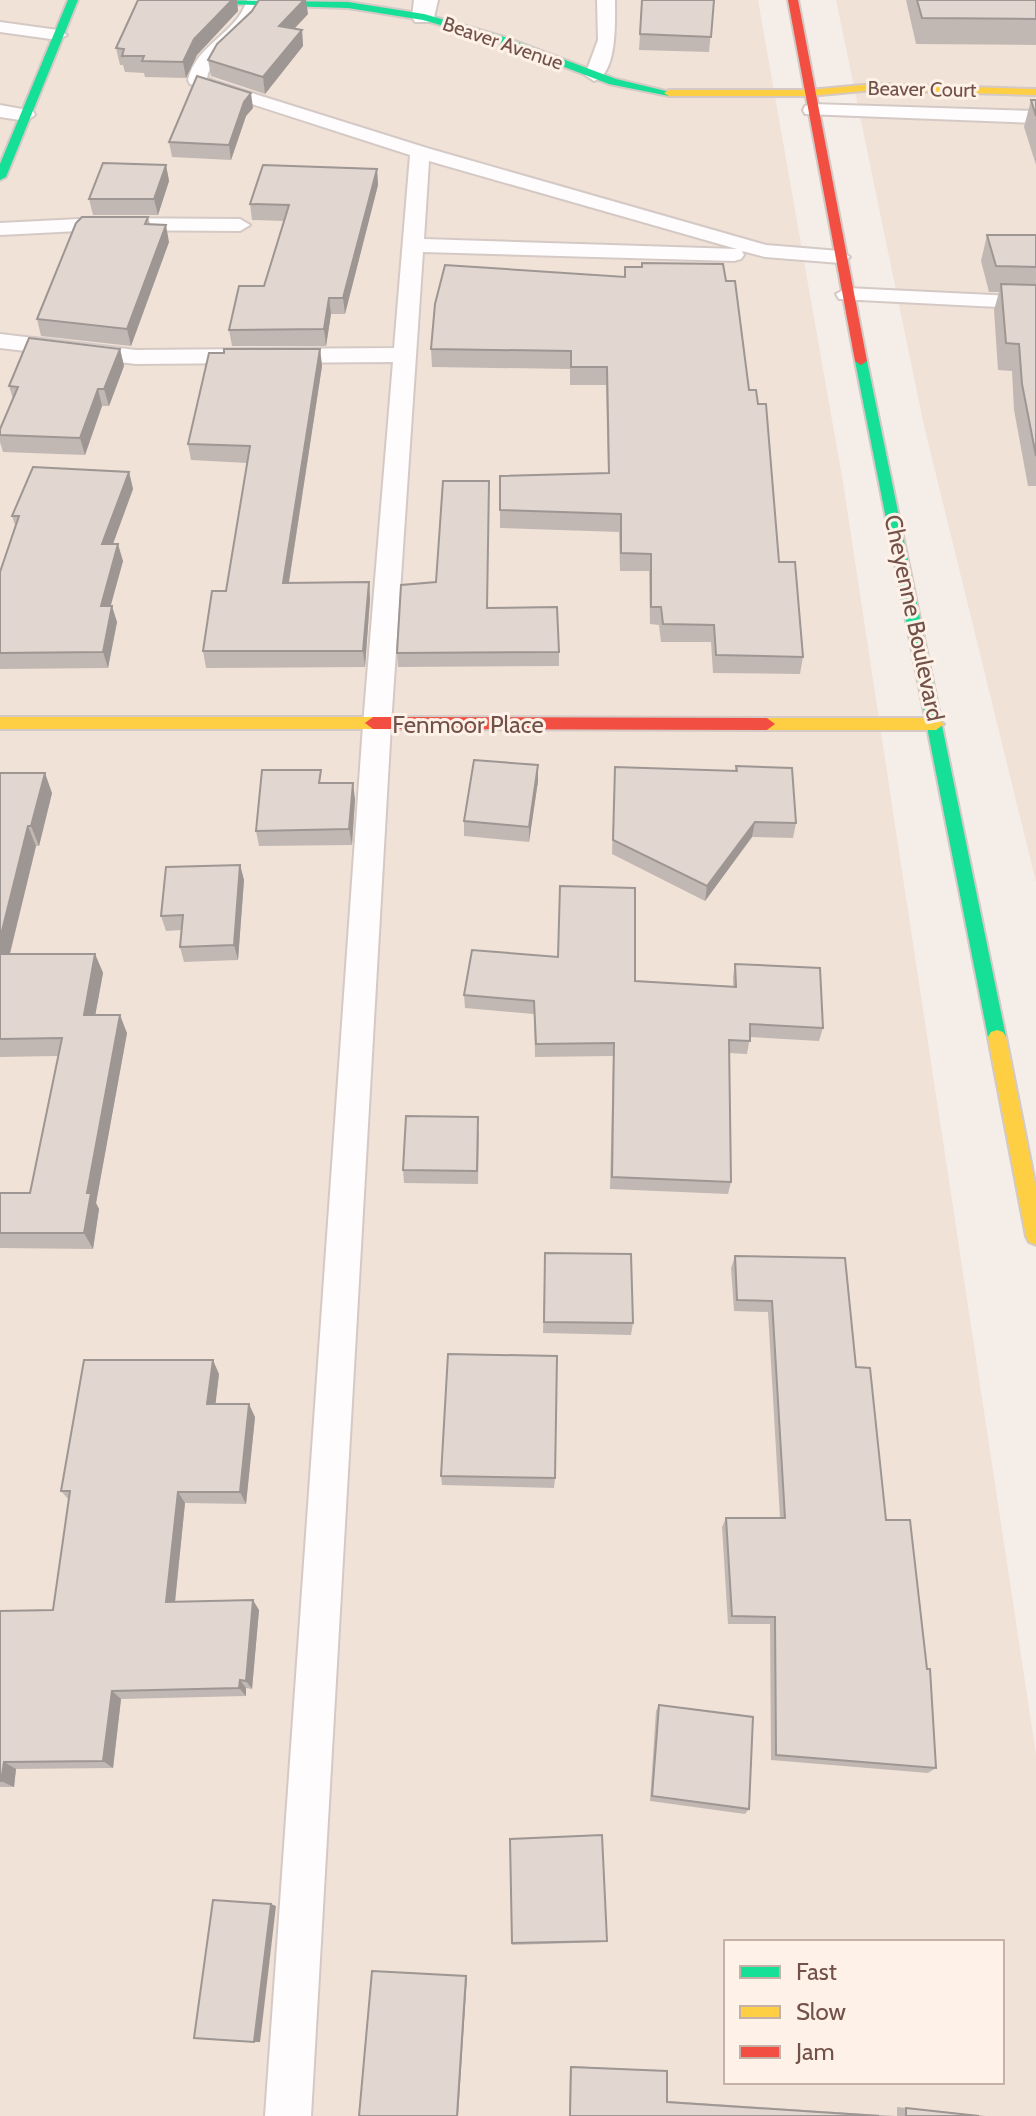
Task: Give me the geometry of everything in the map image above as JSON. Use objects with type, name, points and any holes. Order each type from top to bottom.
[{"type":"main road","points":[[0,177],[73,0]]},
{"type":"main road","name":"Beaver Avenue","points":[[194,0],[425,8],[594,75],[646,90],[811,101]]},
{"type":"main road","name":"Cheyenne Boulevard","points":[[793,0],[847,294],[936,724],[1036,1236]]},
{"type":"main road","name":"Beaver Court","points":[[811,101],[874,87],[1036,92]]},
{"type":"main road","name":"Fenmoor Place","points":[[0,723],[936,724]]},
{"type":"lane","points":[[594,75],[607,40],[606,0]]},
{"type":"lane","points":[[256,1],[251,18],[207,60],[198,72],[197,80],[420,152],[765,251]]},
{"type":"lane","points":[[0,27],[58,35]]},
{"type":"lane","points":[[811,101],[1036,117]]},
{"type":"lane","points":[[0,111],[26,115]]},
{"type":"lane","points":[[288,2116],[377,725],[420,152]]},
{"type":"lane","points":[[0,229],[99,224],[240,225]]},
{"type":"lane","points":[[413,245],[743,256],[765,251],[793,251],[840,257]]},
{"type":"lane","points":[[847,294],[1036,303]]},
{"type":"lane","points":[[0,341],[136,357],[404,355]]},
{"type":"shaded area","points":[[0,0],[758,0],[843,482],[1036,1754],[1036,2116],[0,2116]]},
{"type":"shaded area","points":[[836,0],[1036,0],[1036,882],[924,426]]},
{"type":"building","points":[[138,0],[232,0],[194,39],[183,62],[142,61],[144,56],[122,56],[124,49],[116,48]]},
{"type":"building","points":[[259,0],[304,0],[279,26],[302,30],[263,77],[208,60],[217,44],[252,11]]},
{"type":"building","points":[[642,0],[714,0],[711,37],[640,34]]},
{"type":"building","points":[[917,0],[1036,0],[1036,19],[922,18]]},
{"type":"building","points":[[197,76],[251,93],[244,102],[229,145],[169,142]]},
{"type":"building","points":[[103,163],[166,165],[154,199],[89,199]]},
{"type":"building","points":[[263,165],[377,169],[343,298],[329,298],[324,329],[229,330],[239,286],[264,286],[289,205],[250,204]]},
{"type":"building","points":[[82,217],[148,217],[145,224],[166,225],[127,329],[37,319],[76,223]]},
{"type":"building","points":[[987,235],[1036,235],[1036,267],[996,266]]},
{"type":"building","points":[[642,263],[723,264],[726,281],[735,281],[749,390],[756,390],[758,404],[766,404],[779,562],[795,562],[803,657],[716,655],[714,625],[663,624],[661,607],[651,607],[651,554],[621,553],[621,514],[500,510],[500,476],[609,473],[607,367],[571,367],[571,351],[431,349],[435,304],[445,265],[625,277],[625,267],[642,267]]},
{"type":"building","points":[[1001,284],[1036,285],[1036,456],[1022,384],[1019,344],[1006,343]]},
{"type":"building","points":[[29,338],[120,349],[104,389],[98,389],[80,438],[0,435],[18,387],[9,386]]},
{"type":"building","points":[[224,349],[320,349],[283,583],[369,582],[363,651],[203,651],[212,591],[226,591],[250,446],[188,444],[209,353],[224,353]]},
{"type":"building","points":[[33,467],[129,472],[102,544],[118,544],[101,606],[112,606],[103,652],[0,653],[0,572],[19,516],[12,516]]},
{"type":"building","points":[[443,481],[489,481],[487,608],[557,607],[559,652],[397,653],[401,585],[436,582]]},
{"type":"building","points":[[474,760],[538,765],[529,827],[464,821]]},
{"type":"building","points":[[736,766],[792,768],[796,823],[755,822],[707,886],[613,840],[615,767],[737,771]]},
{"type":"building","points":[[262,770],[321,770],[319,783],[353,783],[349,829],[256,831]]},
{"type":"building","points":[[0,773],[45,773],[31,826],[28,826],[0,939]]},
{"type":"building","points":[[240,865],[234,945],[180,947],[183,915],[161,916],[166,867]]},
{"type":"building","points":[[560,886],[635,888],[635,981],[736,987],[735,964],[820,968],[823,1028],[750,1024],[750,1041],[729,1040],[731,1182],[612,1177],[614,1043],[536,1044],[534,1001],[464,995],[472,950],[558,957]]},
{"type":"building","points":[[0,954],[95,954],[84,1015],[120,1015],[87,1193],[91,1193],[84,1233],[0,1233],[0,1193],[30,1193],[62,1038],[0,1039]]},
{"type":"building","points":[[406,1116],[478,1117],[477,1171],[403,1170]]},
{"type":"building","points":[[545,1253],[631,1254],[633,1323],[544,1322]]},
{"type":"building","points":[[735,1256],[845,1258],[856,1367],[870,1368],[886,1520],[910,1520],[927,1669],[930,1669],[936,1768],[776,1755],[775,1617],[732,1616],[726,1518],[785,1518],[772,1301],[737,1300]]},
{"type":"building","points":[[448,1354],[557,1356],[555,1478],[441,1476]]},
{"type":"building","points":[[84,1360],[213,1360],[207,1404],[249,1404],[240,1492],[178,1492],[166,1602],[253,1600],[246,1681],[240,1680],[239,1688],[112,1691],[103,1761],[4,1762],[0,1781],[0,1611],[53,1610],[70,1491],[61,1491]]},
{"type":"building","points":[[659,1705],[753,1717],[749,1809],[652,1796]]},
{"type":"building","points":[[602,1835],[607,1941],[512,1943],[510,1839]]},
{"type":"building","points":[[213,1900],[271,1904],[254,2042],[194,2038]]},
{"type":"building","points":[[372,1971],[466,1976],[457,2116],[359,2116]]},
{"type":"building","points":[[571,2067],[667,2071],[667,2102],[879,2116],[570,2116]]},
{"type":"building","points":[[906,2108],[979,2116],[906,2116]]},
{"type":"traffic: fast","points":[[0,177],[73,0]]},
{"type":"traffic: fast","points":[[194,0],[348,5],[424,17],[500,39],[613,82],[669,93]]},
{"type":"traffic: fast","points":[[861,361],[997,1037]]},
{"type":"traffic: slow","points":[[669,93],[809,93],[874,87],[1036,92]]},
{"type":"traffic: slow","points":[[0,723],[373,723]]},
{"type":"traffic: slow","points":[[767,724],[936,724]]},
{"type":"traffic: slow","points":[[997,1037],[1036,1236]]},
{"type":"traffic: jam","points":[[793,0],[861,361]]},
{"type":"traffic: jam","points":[[373,723],[767,724]]}]
